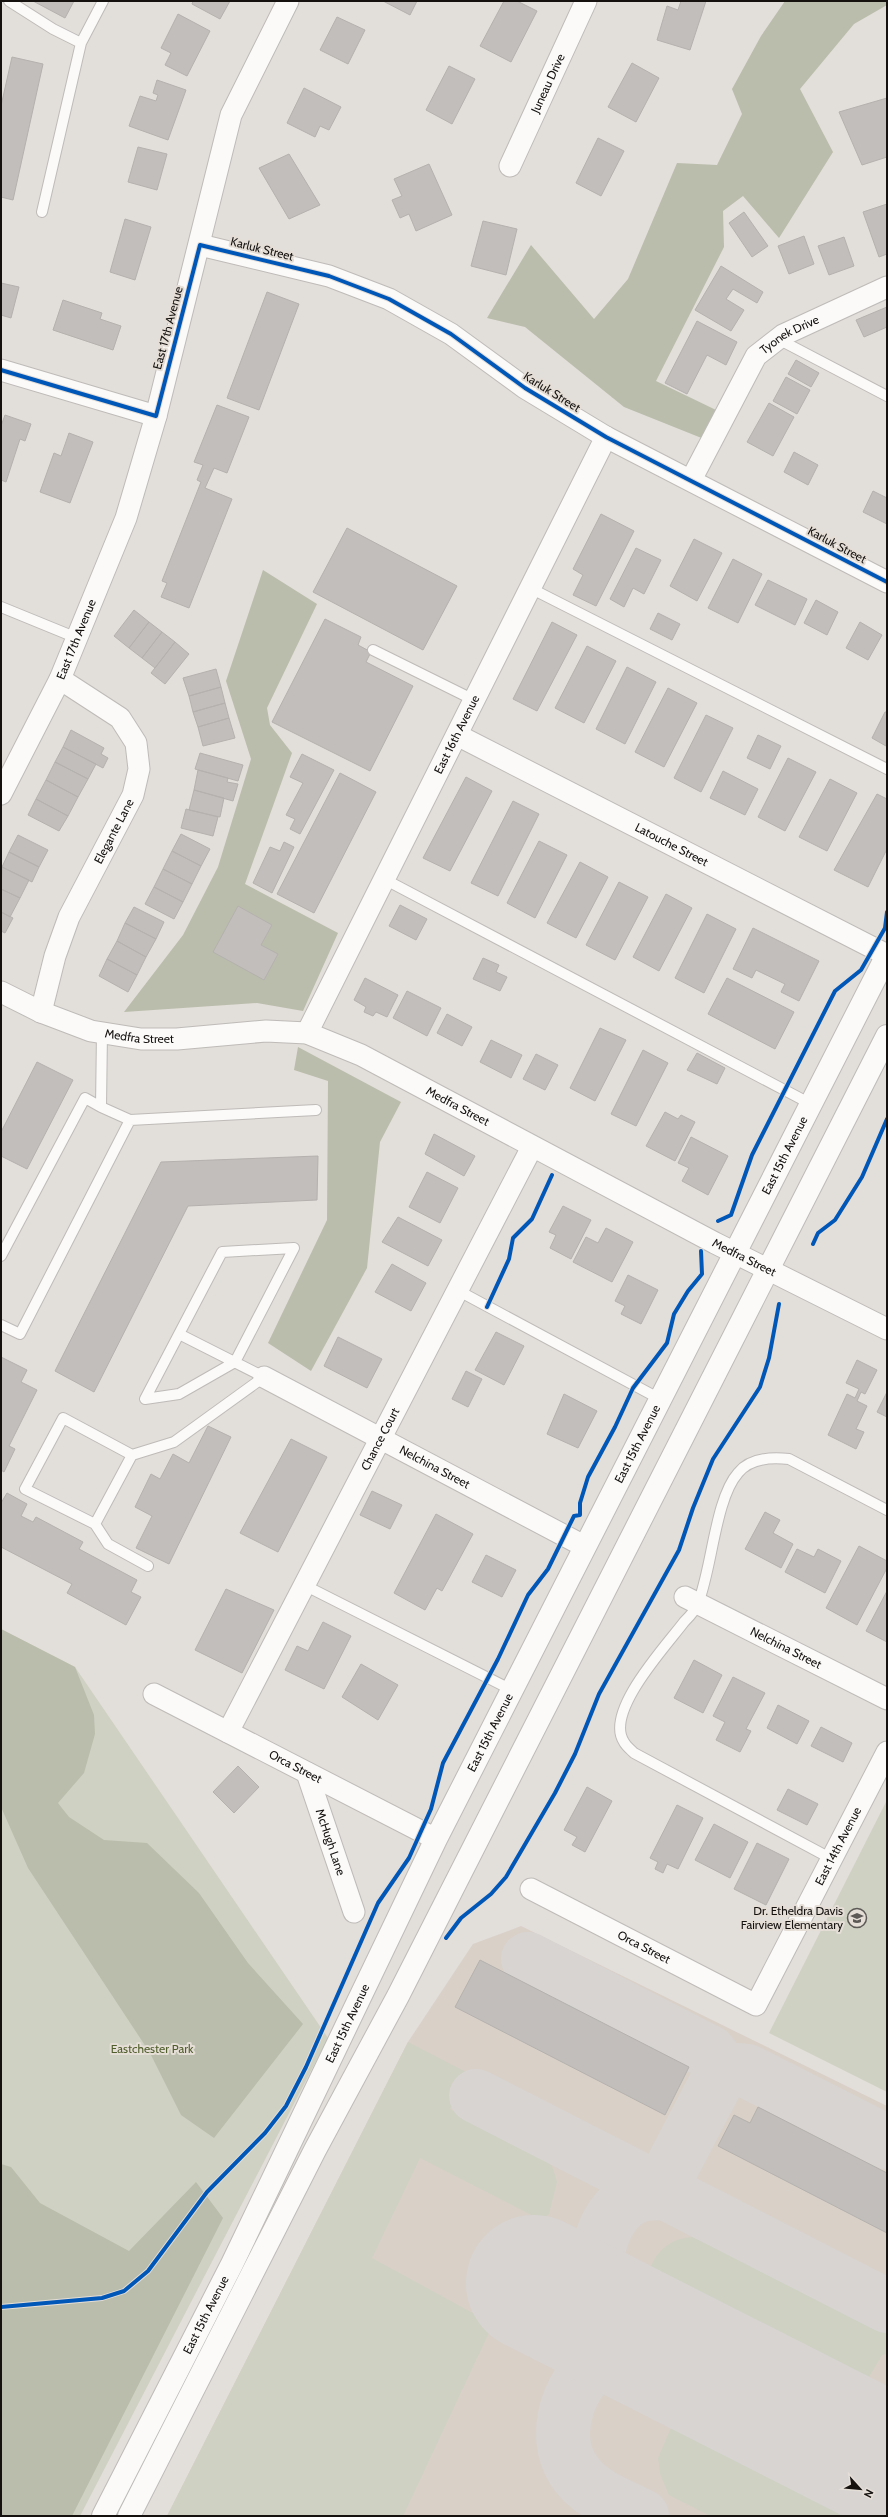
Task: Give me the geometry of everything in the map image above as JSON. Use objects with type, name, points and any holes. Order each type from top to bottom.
[{"type":"main road","name":"East 15th Avenue","points":[[103,2516],[232,2264],[436,1839],[584,1546],[887,955]]},
{"type":"main road","name":"East 15th Avenue","points":[[129,2516],[315,2150],[398,1996],[887,1036]]},
{"type":"street","name":"East 17th Avenue","points":[[1,794],[60,679],[126,518],[156,416],[200,245],[231,115],[288,1]]},
{"type":"street","name":"Juneau Drive","points":[[510,166],[586,1]]},
{"type":"street","name":"Karluk Street","points":[[200,245],[329,276],[389,299],[451,334],[525,388],[606,437],[887,582]]},
{"type":"street","name":"Tyonek Drive","points":[[691,480],[756,356],[778,339],[887,287]]},
{"type":"street","points":[[1,370],[156,416]]},
{"type":"street","name":"East 16th Avenue","points":[[307,1033],[606,437]]},
{"type":"street","name":"Elegante Lane","points":[[42,1012],[54,956],[69,916],[133,795],[139,769],[136,743],[120,718],[60,679]]},
{"type":"street","name":"Latouche Street","points":[[457,735],[887,955]]},
{"type":"street","name":"Medfra Street","points":[[1,992],[42,1012],[91,1031],[141,1039],[177,1039],[266,1031],[307,1033],[361,1055],[532,1147],[735,1253],[887,1329]]},
{"type":"street","name":"Chance Court","points":[[228,1732],[532,1147]]},
{"type":"street","name":"Nelchina Street","points":[[264,1377],[584,1546]]},
{"type":"street","name":"Nelchina Street","points":[[691,1600],[887,1699]]},
{"type":"street","name":"Orca Street","points":[[154,1694],[436,1839]]},
{"type":"street","name":"East 14th Avenue","points":[[756,2005],[830,1858],[887,1752]]},
{"type":"street","name":"McHugh Lane","points":[[307,1773],[354,1912]]},
{"type":"street","name":"Orca Street","points":[[531,1889],[756,2005]]},
{"type":"lane","points":[[9,1],[53,29],[81,43]]},
{"type":"lane","points":[[42,212],[81,43],[103,1]]},
{"type":"lane","points":[[778,339],[887,396]]},
{"type":"lane","points":[[530,588],[887,769]]},
{"type":"lane","points":[[1,606],[77,638]]},
{"type":"lane","points":[[373,650],[474,700]]},
{"type":"lane","points":[[384,879],[811,1104]]},
{"type":"lane","points":[[101,1107],[102,1032]]},
{"type":"lane","points":[[1,1256],[86,1098],[101,1107],[130,1120],[316,1110]]},
{"type":"lane","points":[[1,1325],[20,1334],[130,1120]]},
{"type":"lane","points":[[294,1248],[235,1362],[179,1394],[145,1399],[179,1334],[222,1252],[294,1248]]},
{"type":"lane","points":[[457,1290],[660,1399]]},
{"type":"lane","points":[[95,1524],[132,1455],[174,1442],[264,1377],[179,1334]]},
{"type":"lane","points":[[132,1455],[63,1418],[25,1489],[95,1524],[108,1544],[148,1566]]},
{"type":"lane","points":[[830,1858],[634,1753],[623,1741],[621,1723],[624,1706],[691,1600],[725,1496],[738,1472],[757,1460],[776,1457],[789,1459],[887,1510]]},
{"type":"lane","points":[[304,1585],[512,1690]]},
{"type":"shaded area","points":[[521,1926],[887,2106],[887,2516],[167,2516],[408,2042],[473,1944]]},
{"type":"green space","points":[[785,1],[887,1],[887,5],[854,24],[800,89],[833,152],[779,238],[743,196],[723,211],[724,247],[656,381],[716,410],[704,439],[624,407],[525,327],[487,318],[531,245],[594,319],[628,279],[677,163],[717,165],[742,114],[732,89],[761,36]]},
{"type":"green space","points":[[263,570],[317,604],[267,708],[270,725],[292,753],[245,884],[338,933],[303,1011],[257,1003],[124,1012],[183,935],[218,867],[251,759],[226,681]]},
{"type":"green space","points":[[298,1047],[401,1102],[380,1142],[367,1268],[311,1371],[268,1343],[327,1220],[328,1081],[294,1070]]},
{"type":"green space","name":"Eastchester Park","points":[[1,1629],[75,1667],[328,2038],[80,2516],[1,2516]]},
{"type":"green space","points":[[1,1629],[75,1667],[94,1715],[95,1734],[84,1773],[58,1803],[69,1817],[104,1840],[147,1843],[199,1893],[248,1963],[303,2024],[214,2138],[181,2115],[150,2053],[28,1868],[1,1807]]},
{"type":"green space","name":"Dr. Etheldra Davis Fairview Elementary","points":[[887,1800],[887,2092],[769,2033]]},
{"type":"green space","points":[[408,2042],[468,2073],[450,2109],[537,2153],[552,2166],[557,2182],[549,2214],[541,2220],[420,2158],[372,2258],[493,2324],[403,2516],[167,2516]]},
{"type":"green space","points":[[1,2164],[11,2167],[40,2203],[129,2251],[196,2182],[223,2218],[72,2516],[1,2516]]},
{"type":"green space","points":[[693,2237],[887,2334],[887,2354],[882,2355],[859,2394],[654,2289],[647,2281],[656,2256],[675,2241]]},
{"type":"green space","points":[[697,2418],[717,2425],[887,2509],[887,2516],[710,2516],[669,2495],[660,2474],[658,2458],[671,2428]]},
{"type":"building","points":[[33,1],[74,1],[65,18]]},
{"type":"building","points":[[193,1],[230,1],[220,19],[192,4]]},
{"type":"building","points":[[383,1],[417,1],[410,15]]},
{"type":"building","points":[[504,1],[517,1],[537,11],[511,62],[480,46]]},
{"type":"building","points":[[681,1],[706,1],[690,50],[657,40],[667,6],[678,10]]},
{"type":"building","points":[[178,14],[210,31],[187,76],[165,65],[171,53],[161,48]]},
{"type":"building","points":[[337,17],[365,30],[348,64],[320,50]]},
{"type":"building","points":[[12,57],[43,64],[13,200],[1,197],[1,106]]},
{"type":"building","points":[[632,63],[659,78],[636,122],[608,107]]},
{"type":"building","points":[[449,66],[475,79],[452,124],[426,110]]},
{"type":"building","points":[[157,80],[186,90],[168,140],[129,126],[140,96],[156,101],[158,95],[153,93]]},
{"type":"building","points":[[304,88],[341,107],[329,130],[320,126],[315,137],[287,123]]},
{"type":"building","points":[[887,98],[887,157],[862,165],[839,112]]},
{"type":"building","points":[[598,138],[624,151],[601,196],[576,183]]},
{"type":"building","points":[[138,147],[167,154],[157,190],[128,182]]},
{"type":"building","points":[[289,154],[320,205],[289,219],[259,168]]},
{"type":"building","points":[[429,164],[452,215],[416,231],[409,214],[400,218],[392,200],[402,196],[394,179]]},
{"type":"building","points":[[887,204],[887,254],[879,257],[863,212]]},
{"type":"building","points":[[744,212],[768,246],[752,257],[729,223]]},
{"type":"building","points":[[125,219],[151,227],[135,280],[110,272]]},
{"type":"building","points":[[483,221],[517,229],[506,275],[471,266]]},
{"type":"building","points":[[804,236],[814,264],[789,274],[778,246]]},
{"type":"building","points":[[844,237],[854,266],[829,275],[818,246]]},
{"type":"building","points":[[721,266],[763,292],[757,303],[733,289],[726,299],[744,310],[731,331],[695,310]]},
{"type":"building","points":[[1,283],[19,287],[11,318],[1,315]]},
{"type":"building","points":[[267,292],[299,304],[259,410],[227,398]]},
{"type":"building","points":[[63,300],[102,313],[100,319],[121,326],[113,350],[53,330]]},
{"type":"building","points":[[887,307],[887,327],[864,337],[856,320]]},
{"type":"building","points":[[697,321],[737,342],[726,365],[707,355],[687,394],[665,383]]},
{"type":"building","points":[[796,360],[819,373],[811,387],[788,374]]},
{"type":"building","points":[[786,377],[810,390],[797,414],[773,401]]},
{"type":"building","points":[[769,403],[794,417],[773,456],[747,442]]},
{"type":"building","points":[[217,405],[249,417],[227,473],[214,468],[205,488],[232,499],[189,608],[161,597],[167,583],[162,581],[201,482],[197,480],[203,465],[194,462]]},
{"type":"building","points":[[5,415],[31,424],[25,441],[20,439],[6,482],[1,480],[1,426]]},
{"type":"building","points":[[69,433],[93,442],[70,503],[40,492],[54,453],[61,456]]},
{"type":"building","points":[[794,452],[818,465],[808,485],[784,472]]},
{"type":"building","points":[[873,491],[887,498],[887,524],[863,512]]},
{"type":"building","points":[[601,514],[634,531],[596,606],[573,595],[583,575],[573,569]]},
{"type":"building","points":[[347,528],[457,586],[423,650],[313,592]]},
{"type":"building","points":[[694,539],[722,553],[697,601],[670,586]]},
{"type":"building","points":[[636,548],[661,560],[644,594],[633,588],[624,607],[610,599]]},
{"type":"building","points":[[733,559],[762,574],[738,623],[708,608]]},
{"type":"building","points":[[768,580],[807,599],[795,625],[755,605]]},
{"type":"building","points":[[816,600],[838,612],[827,635],[804,623]]},
{"type":"building","points":[[134,610],[149,622],[129,648],[114,636]]},
{"type":"building","points":[[658,613],[680,624],[672,640],[650,629]]},
{"type":"building","points":[[325,619],[361,637],[358,645],[371,652],[366,662],[413,686],[370,771],[272,722]]},
{"type":"building","points":[[149,622],[162,632],[142,658],[129,648]]},
{"type":"building","points":[[552,622],[577,635],[537,711],[513,699]]},
{"type":"building","points":[[860,622],[882,635],[868,660],[846,648]]},
{"type":"building","points":[[162,632],[175,642],[155,668],[142,658]]},
{"type":"building","points":[[175,642],[189,654],[165,684],[151,673]]},
{"type":"building","points":[[587,646],[616,661],[584,723],[555,708]]},
{"type":"building","points":[[627,667],[656,682],[625,744],[596,729]]},
{"type":"building","points":[[216,669],[221,687],[189,696],[183,678]]},
{"type":"building","points":[[221,687],[225,703],[193,712],[189,696]]},
{"type":"building","points":[[668,688],[697,703],[664,767],[635,752]]},
{"type":"building","points":[[225,703],[229,718],[198,727],[193,712]]},
{"type":"building","points":[[885,712],[887,712],[886,746],[872,738]]},
{"type":"building","points":[[706,715],[733,728],[701,792],[674,778]]},
{"type":"building","points":[[229,718],[235,738],[203,746],[198,727]]},
{"type":"building","points":[[71,730],[104,748],[101,754],[108,758],[103,768],[63,747]]},
{"type":"building","points":[[758,735],[781,746],[770,769],[747,758]]},
{"type":"building","points":[[63,747],[96,764],[88,779],[55,762]]},
{"type":"building","points":[[200,753],[243,765],[238,781],[195,769]]},
{"type":"building","points":[[302,754],[334,770],[300,834],[290,829],[295,819],[286,815],[303,783],[290,777]]},
{"type":"building","points":[[788,758],[816,772],[785,831],[758,817]]},
{"type":"building","points":[[55,762],[88,779],[78,797],[46,780]]},
{"type":"building","points":[[198,770],[228,778],[227,782],[238,784],[233,801],[194,790]]},
{"type":"building","points":[[723,771],[758,789],[745,815],[710,798]]},
{"type":"building","points":[[340,773],[376,792],[314,913],[277,894]]},
{"type":"building","points":[[466,777],[492,791],[450,871],[423,858]]},
{"type":"building","points":[[830,779],[857,793],[827,851],[799,837]]},
{"type":"building","points":[[46,780],[78,797],[68,816],[36,799]]},
{"type":"building","points":[[194,790],[224,798],[220,817],[189,810]]},
{"type":"building","points":[[877,794],[887,799],[887,849],[868,887],[834,870]]},
{"type":"building","points":[[36,799],[68,816],[59,831],[28,815]]},
{"type":"building","points":[[513,801],[539,814],[498,896],[471,883]]},
{"type":"building","points":[[186,809],[218,817],[213,836],[181,828]]},
{"type":"building","points":[[181,834],[210,849],[201,866],[172,851]]},
{"type":"building","points":[[18,835],[48,850],[39,867],[9,852]]},
{"type":"building","points":[[539,841],[567,855],[535,918],[507,903]]},
{"type":"building","points":[[284,842],[294,847],[272,893],[253,883],[270,847],[280,851]]},
{"type":"building","points":[[172,851],[201,866],[192,884],[163,869]]},
{"type":"building","points":[[9,852],[39,867],[32,882],[2,867]]},
{"type":"building","points":[[580,862],[608,877],[576,938],[547,923]]},
{"type":"building","points":[[2,867],[29,880],[20,898],[1,889]]},
{"type":"building","points":[[163,869],[192,884],[183,902],[154,887]]},
{"type":"building","points":[[619,882],[648,897],[615,960],[586,945]]},
{"type":"building","points":[[154,887],[183,902],[174,919],[145,904]]},
{"type":"building","points":[[1,889],[20,898],[10,917],[1,912]]},
{"type":"building","points":[[666,894],[692,908],[659,971],[633,957]]},
{"type":"building","points":[[400,905],[427,919],[416,940],[389,926]]},
{"type":"building","points":[[238,906],[272,925],[261,945],[278,954],[264,980],[213,952]]},
{"type":"building","points":[[134,907],[164,922],[156,939],[125,923]]},
{"type":"building","points":[[1,912],[13,918],[5,933],[1,931]]},
{"type":"building","points":[[707,914],[736,929],[704,993],[675,978]]},
{"type":"building","points":[[125,923],[156,939],[146,957],[117,941]]},
{"type":"building","points":[[753,928],[819,961],[799,1001],[781,992],[785,984],[756,970],[752,978],[733,969]]},
{"type":"building","points":[[117,941],[146,957],[137,975],[107,959]]},
{"type":"building","points":[[483,958],[499,965],[496,972],[507,977],[500,991],[473,979]]},
{"type":"building","points":[[107,959],[137,975],[128,992],[99,976]]},
{"type":"building","points":[[365,978],[398,995],[387,1017],[376,1012],[373,1016],[364,1012],[366,1007],[354,1000]]},
{"type":"building","points":[[727,978],[794,1012],[775,1049],[708,1014]]},
{"type":"building","points":[[407,991],[441,1008],[427,1036],[393,1018]]},
{"type":"building","points":[[447,1014],[472,1027],[462,1046],[437,1033]]},
{"type":"building","points":[[600,1028],[626,1040],[595,1101],[570,1088]]},
{"type":"building","points":[[491,1040],[522,1055],[511,1078],[480,1062]]},
{"type":"building","points":[[643,1050],[668,1063],[636,1126],[611,1114]]},
{"type":"building","points":[[697,1053],[725,1068],[717,1084],[687,1070]]},
{"type":"building","points":[[536,1054],[558,1065],[545,1090],[523,1079]]},
{"type":"building","points":[[37,1062],[73,1080],[27,1169],[1,1156],[1,1132]]},
{"type":"building","points":[[665,1112],[678,1119],[681,1115],[695,1122],[675,1161],[646,1146]]},
{"type":"building","points":[[434,1134],[475,1156],[464,1176],[425,1154]]},
{"type":"building","points":[[691,1137],[728,1156],[708,1195],[682,1181],[689,1168],[678,1163]]},
{"type":"building","points":[[318,1156],[317,1200],[188,1206],[94,1392],[55,1371],[161,1162]]},
{"type":"building","points":[[427,1172],[458,1188],[440,1223],[409,1207]]},
{"type":"building","points":[[563,1206],[591,1220],[571,1259],[550,1248],[556,1235],[549,1232]]},
{"type":"building","points":[[398,1217],[442,1240],[428,1266],[382,1242]]},
{"type":"building","points":[[606,1228],[633,1242],[612,1282],[573,1262],[586,1237],[598,1243]]},
{"type":"building","points":[[392,1264],[426,1283],[411,1311],[375,1292]]},
{"type":"building","points":[[628,1275],[658,1290],[641,1324],[621,1314],[625,1306],[615,1301]]},
{"type":"building","points":[[496,1332],[524,1346],[504,1385],[475,1370]]},
{"type":"building","points":[[338,1337],[382,1359],[367,1388],[324,1366]]},
{"type":"building","points":[[1,1357],[27,1370],[21,1382],[37,1390],[9,1446],[15,1449],[4,1472],[1,1470]]},
{"type":"building","points":[[857,1360],[877,1370],[865,1394],[861,1392],[857,1401],[867,1406],[856,1429],[864,1432],[856,1449],[828,1435],[847,1394],[855,1398],[859,1389],[846,1383]]},
{"type":"building","points":[[466,1371],[482,1379],[468,1407],[452,1399]]},
{"type":"building","points":[[887,1392],[887,1417],[877,1412]]},
{"type":"building","points":[[564,1394],[597,1411],[578,1448],[547,1434]]},
{"type":"building","points":[[208,1426],[231,1437],[169,1564],[136,1548],[152,1516],[135,1507],[151,1474],[160,1479],[173,1454],[189,1463]]},
{"type":"building","points":[[291,1439],[327,1457],[278,1552],[240,1533]]},
{"type":"building","points":[[372,1491],[402,1505],[390,1529],[360,1515]]},
{"type":"building","points":[[7,1493],[27,1504],[21,1516],[33,1522],[36,1517],[83,1542],[79,1549],[137,1580],[131,1592],[141,1597],[126,1625],[67,1593],[72,1584],[1,1547],[1,1503]]},
{"type":"building","points":[[765,1512],[780,1520],[773,1533],[793,1544],[781,1568],[745,1549]]},
{"type":"building","points":[[436,1514],[473,1534],[442,1591],[437,1588],[425,1610],[394,1593]]},
{"type":"building","points":[[859,1546],[887,1561],[887,1568],[857,1625],[826,1608]]},
{"type":"building","points":[[797,1549],[814,1557],[818,1549],[841,1561],[825,1593],[785,1572]]},
{"type":"building","points":[[486,1555],[516,1570],[502,1597],[472,1582]]},
{"type":"building","points":[[226,1589],[274,1610],[242,1673],[195,1650]]},
{"type":"building","points":[[887,1591],[887,1642],[866,1631]]},
{"type":"building","points":[[323,1622],[351,1636],[324,1689],[285,1670],[297,1646],[308,1651]]},
{"type":"building","points":[[694,1660],[722,1675],[703,1713],[674,1698]]},
{"type":"building","points":[[361,1664],[398,1685],[378,1720],[342,1697]]},
{"type":"building","points":[[733,1677],[765,1693],[746,1729],[751,1731],[740,1752],[716,1740],[725,1722],[713,1716]]},
{"type":"building","points":[[778,1705],[809,1721],[797,1744],[767,1728]]},
{"type":"building","points":[[821,1727],[852,1743],[843,1762],[811,1746]]},
{"type":"building","points":[[238,1766],[259,1787],[234,1813],[213,1792]]},
{"type":"building","points":[[587,1787],[612,1801],[585,1852],[572,1845],[577,1837],[564,1830]]},
{"type":"building","points":[[788,1789],[818,1804],[807,1825],[777,1810]]},
{"type":"building","points":[[677,1805],[703,1818],[678,1869],[667,1864],[663,1873],[655,1869],[658,1862],[650,1858]]},
{"type":"building","points":[[714,1824],[748,1842],[730,1878],[695,1860]]},
{"type":"building","points":[[757,1843],[789,1859],[766,1905],[734,1889]]},
{"type":"building","points":[[480,1960],[689,2067],[665,2115],[455,2007]]},
{"type":"building","points":[[758,2107],[887,2173],[887,2233],[718,2146],[734,2115],[750,2123]]},
{"type":"taxiway","points":[[528,1959],[709,2052],[717,2064],[718,2079]]},
{"type":"taxiway","points":[[660,2190],[718,2079],[724,2074],[734,2070],[747,2071],[887,2142]]},
{"type":"taxiway","points":[[476,2096],[887,2306]]},
{"type":"taxiway","points":[[628,2331],[608,2312],[600,2298],[596,2272],[600,2244],[604,2231],[611,2219],[619,2208],[629,2200],[643,2194],[667,2193]]},
{"type":"taxiway","points":[[642,2516],[605,2498],[580,2479],[574,2471],[567,2456],[563,2440],[564,2424],[567,2407],[574,2391],[583,2377],[594,2365],[607,2356],[620,2351],[633,2348],[661,2347]]},
{"type":"runway","points":[[534,2283],[887,2462]]},
{"type":"cycle path","points":[[1,370],[156,416],[200,245],[329,276],[389,299],[451,334],[525,388],[606,437],[887,582]]},
{"type":"cycle path","points":[[718,1221],[731,1215],[752,1155],[835,991],[861,970],[885,928],[887,912]]},
{"type":"cycle path","points":[[813,1244],[818,1233],[835,1220],[862,1177],[887,1119]]},
{"type":"cycle path","points":[[487,1307],[509,1259],[513,1238],[532,1219],[552,1175]]},
{"type":"cycle path","points":[[1,2307],[102,2298],[124,2291],[148,2271],[207,2192],[265,2133],[286,2106],[306,2067],[378,1903],[409,1858],[431,1809],[443,1763],[498,1659],[528,1595],[548,1569],[574,1516],[580,1515],[580,1503],[588,1477],[615,1427],[633,1388],[667,1343],[674,1314],[688,1291],[702,1274],[701,1251]]},
{"type":"cycle path","points":[[446,1938],[461,1918],[491,1894],[506,1877],[555,1793],[575,1754],[599,1694],[679,1550],[693,1508],[713,1459],[760,1387],[769,1358],[779,1304]]},
{"type":"place","name":"Dr. Etheldra Davis Fairview Elementary","points":[[857,1918]]}]
